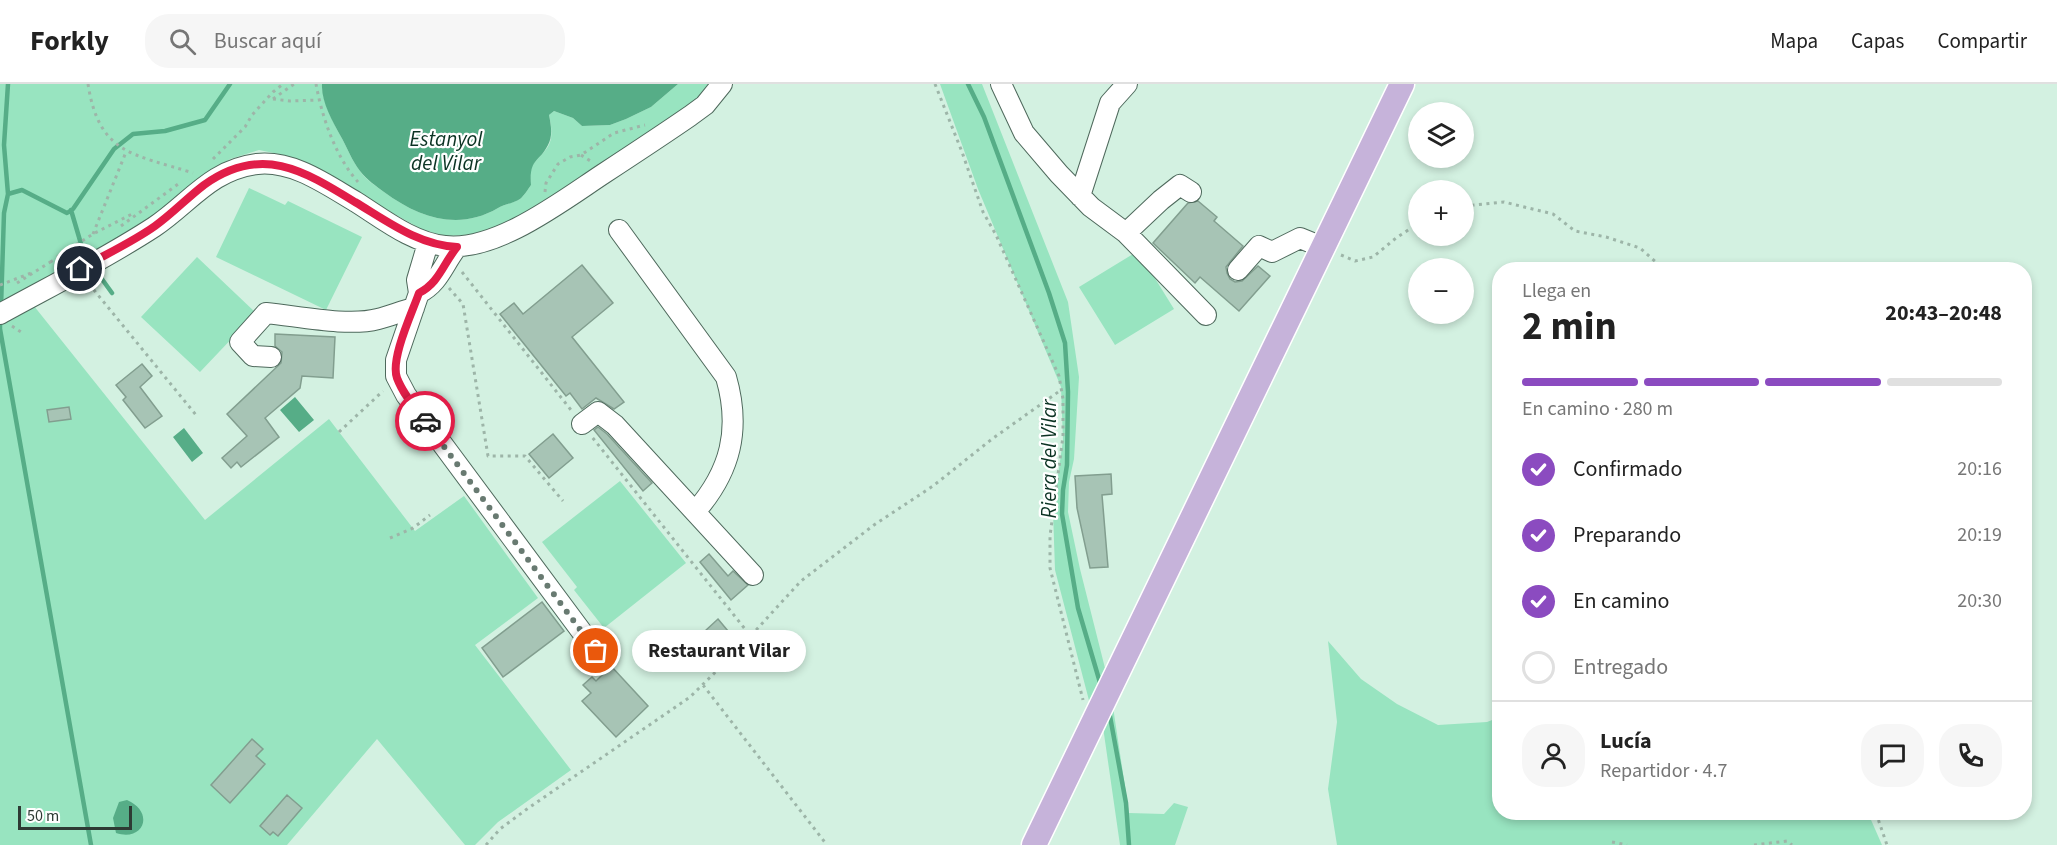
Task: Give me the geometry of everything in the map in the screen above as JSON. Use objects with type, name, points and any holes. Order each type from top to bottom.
[{"type":"main road","points":[[1034,845],[1402,84]]},
{"type":"street","points":[[0,314],[76,260],[156,226],[204,185],[230,172],[267,163],[288,167],[318,180],[428,243],[457,247],[486,241],[550,210],[690,116],[705,105],[722,84]]},
{"type":"street","points":[[1001,84],[1024,133],[1080,196],[1126,233],[1206,315]]},
{"type":"street","points":[[1080,196],[1110,104],[1127,84]]},
{"type":"street","points":[[1126,233],[1180,185],[1191,192]]},
{"type":"street","points":[[619,230],[726,377],[731,395],[734,419],[724,470],[712,493],[695,512]]},
{"type":"street","points":[[1238,270],[1259,246],[1272,252],[1300,238],[1322,247]]},
{"type":"street","points":[[428,243],[417,280],[416,300],[396,360],[396,376],[406,395],[596,651]]},
{"type":"street","points":[[270,357],[253,356],[240,342],[266,313],[353,322],[379,319],[416,300],[430,288],[457,247]]},
{"type":"street","points":[[582,424],[598,412],[615,425],[753,574]]},
{"type":"path","points":[[88,84],[91,104],[104,133],[126,152],[194,173]]},
{"type":"path","points":[[207,164],[283,84]]},
{"type":"path","points":[[266,101],[273,99],[294,84]]},
{"type":"path","points":[[316,84],[318,100],[336,148],[359,183]]},
{"type":"path","points":[[935,84],[983,212],[996,235],[1059,376],[1062,390],[1063,436],[1050,537],[1050,568],[1086,711],[1094,719]]},
{"type":"path","points":[[273,99],[318,100]]},
{"type":"path","points":[[543,200],[546,183],[558,164],[570,157],[581,155],[614,133],[652,123]]},
{"type":"path","points":[[91,235],[126,152]]},
{"type":"path","points":[[10,289],[72,246],[139,211],[201,168]]},
{"type":"path","points":[[1474,205],[1504,202],[1553,214],[1575,231],[1606,237],[1640,248],[1656,262]]},
{"type":"path","points":[[1322,247],[1355,261],[1373,257],[1408,230]]},
{"type":"path","points":[[457,247],[462,273],[745,629],[745,643]]},
{"type":"path","points":[[51,262],[76,260],[90,285],[196,415]]},
{"type":"path","points":[[0,285],[35,272]]},
{"type":"path","points":[[444,283],[463,304],[488,456],[525,456],[563,501]]},
{"type":"path","points":[[486,845],[500,829],[527,809],[690,697],[745,643],[801,581],[874,525],[933,486],[992,439],[1062,390]]},
{"type":"path","points":[[339,432],[384,391]]},
{"type":"path","points":[[390,538],[413,528],[430,515]]},
{"type":"path","points":[[703,685],[827,845]]},
{"type":"path","points":[[1878,820],[1887,845]]},
{"type":"path","points":[[1612,842],[1627,845]]},
{"type":"path","points":[[1754,845],[1787,842],[1792,845]]},
{"type":"shaded area","points":[[0,84],[322,84],[331,117],[354,163],[365,177],[411,209],[425,215],[454,220],[483,215],[523,196],[531,185],[532,167],[551,140],[549,115],[554,111],[573,118],[582,126],[610,125],[651,107],[678,84],[711,84],[692,105],[537,209],[480,234],[445,236],[423,230],[301,162],[259,150],[230,159],[186,190],[148,221],[0,305]]},
{"type":"shaded area","points":[[940,84],[982,84],[1068,302],[1079,377],[1068,512],[1107,676],[1092,712],[1055,570],[1053,511],[1063,440],[1061,387],[978,189]]},
{"type":"shaded area","points":[[249,188],[285,205],[288,201],[362,237],[326,310],[216,257]]},
{"type":"shaded area","points":[[1138,251],[1174,309],[1115,345],[1079,287]]},
{"type":"shaded area","points":[[197,257],[256,313],[200,372],[141,317]]},
{"type":"shaded area","points":[[34,306],[205,520],[329,419],[415,531],[464,496],[538,598],[475,645],[571,770],[498,822],[475,845],[465,845],[377,739],[287,845],[0,845],[0,324]]},
{"type":"shaded area","points":[[620,481],[686,563],[604,628],[574,590],[577,587],[542,542]]},
{"type":"shaded area","points":[[1328,641],[1361,679],[1397,704],[1438,725],[1492,720],[1492,820],[1871,820],[1882,845],[1337,845],[1328,789],[1337,722]]},
{"type":"shaded area","points":[[1113,707],[1129,813],[1164,814],[1174,803],[1188,807],[1175,845],[1120,845],[1103,727]]},
{"type":"water","name":"Estanyol del Vilar","points":[[322,84],[678,84],[651,107],[610,125],[582,126],[573,118],[554,111],[549,115],[550,142],[533,165],[531,185],[523,196],[483,215],[454,220],[425,215],[411,209],[384,192],[360,171],[325,104]]},
{"type":"water","points":[[295,397],[314,420],[299,432],[280,410]]},
{"type":"water","points":[[184,428],[203,453],[192,462],[173,437]]},
{"type":"water","points":[[127,800],[141,811],[143,824],[139,830],[126,835],[116,833],[113,818],[119,802]]},
{"type":"building","points":[[1198,201],[1217,217],[1214,221],[1243,246],[1226,267],[1230,279],[1235,282],[1242,281],[1258,266],[1270,276],[1239,311],[1200,277],[1195,283],[1153,243],[1188,203]]},
{"type":"building","points":[[582,265],[613,303],[572,337],[624,402],[614,409],[596,398],[582,409],[570,393],[566,396],[500,314],[514,303],[523,314]]},
{"type":"building","points":[[275,334],[335,337],[333,378],[302,376],[300,388],[265,418],[279,437],[241,467],[237,462],[231,468],[222,458],[247,436],[227,414],[281,363],[282,352],[275,346]]},
{"type":"building","points":[[142,364],[152,376],[140,387],[162,416],[145,428],[123,400],[126,397],[116,385]]},
{"type":"building","points":[[69,407],[71,419],[49,422],[47,410]]},
{"type":"building","points":[[598,427],[652,483],[643,491],[594,430]]},
{"type":"building","points":[[553,434],[573,458],[549,478],[529,454]]},
{"type":"building","points":[[1111,474],[1112,494],[1102,495],[1108,567],[1090,568],[1077,508],[1075,476]]},
{"type":"building","points":[[709,554],[728,576],[733,571],[748,585],[731,600],[700,562]]},
{"type":"building","points":[[542,602],[564,631],[503,677],[482,648]]},
{"type":"building","points":[[718,619],[738,643],[714,666],[704,657],[717,645],[705,631]]},
{"type":"building","points":[[611,666],[648,706],[616,737],[582,701],[591,693],[583,685],[592,677],[596,681]]},
{"type":"building","points":[[252,739],[263,749],[256,756],[265,764],[230,803],[211,785]]},
{"type":"building","points":[[287,795],[302,808],[278,836],[273,832],[270,835],[260,826]]},
{"type":"waterway","points":[[8,84],[4,145],[8,194]]},
{"type":"waterway","points":[[1,307],[4,213],[8,194],[22,190],[67,213],[73,209],[114,149],[133,134],[165,131],[205,120],[230,84]]},
{"type":"waterway","name":"Riera del Vilar","points":[[968,84],[984,117],[1049,293],[1065,343],[1068,392],[1067,465],[1062,514],[1078,608],[1101,686]]},
{"type":"waterway","points":[[71,210],[84,254],[89,261]]},
{"type":"waterway","points":[[94,268],[112,293]]},
{"type":"waterway","points":[[0,319],[91,845]]},
{"type":"waterway","name":"Riera del Vilar","points":[[1109,711],[1126,803],[1129,845]]},
{"type":"way so far","points":[[425,421],[596,651]]},
{"type":"place","name":"Restaurant Vilar","points":[[596,651]]},
{"type":"route","points":[[80,269],[156,226],[204,185],[242,167],[267,163],[288,167],[318,180],[411,235],[433,244],[457,247],[437,280],[430,288],[419,293],[396,360],[396,376],[406,395],[425,421]]}]
